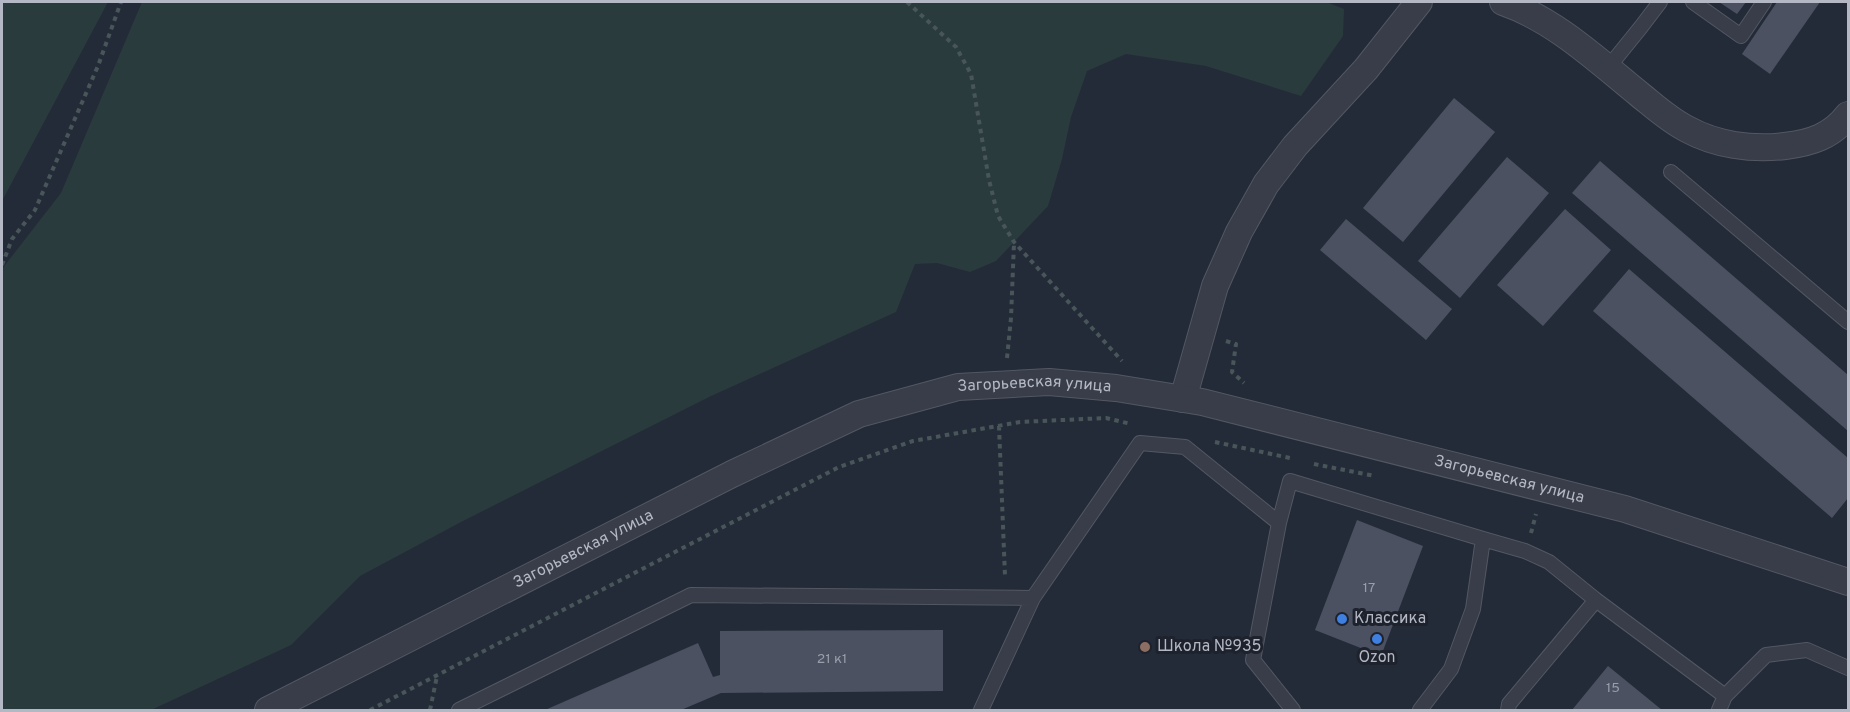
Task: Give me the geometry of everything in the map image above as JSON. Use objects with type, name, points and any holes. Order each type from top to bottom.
[{"type":"street","points":[[1183,399],[1215,286],[1239,232],[1266,184],[1295,146],[1366,69],[1419,2]]},
{"type":"street","points":[[1503,2],[1542,20],[1570,38],[1665,115],[1688,130],[1713,140],[1736,146],[1759,148],[1814,141],[1831,133],[1848,115]]},
{"type":"street","name":"Загорьевская улица","points":[[268,711],[732,474],[859,414],[958,387],[1049,382],[1140,392],[1203,402],[1625,509],[1848,582]]},
{"type":"lane","points":[[1607,69],[1659,2]]},
{"type":"lane","points":[[1693,2],[1741,36],[1764,2]]},
{"type":"lane","points":[[1671,172],[1848,322]]},
{"type":"lane","points":[[981,711],[1033,598],[1140,443],[1185,447],[1280,523]]},
{"type":"lane","points":[[1293,711],[1253,660],[1290,481],[1525,550],[1549,562],[1725,696]]},
{"type":"lane","points":[[1420,711],[1451,669],[1473,609],[1483,539]]},
{"type":"lane","points":[[459,711],[691,595],[1033,598]]},
{"type":"lane","points":[[1508,711],[1509,704],[1596,600]]},
{"type":"lane","points":[[1719,711],[1725,696],[1766,655],[1807,650],[1848,668]]},
{"type":"path","points":[[2,265],[12,238],[35,210],[98,66],[121,2]]},
{"type":"path","points":[[907,2],[956,47],[971,74],[988,180],[998,216],[1014,242],[1141,381],[1132,424]]},
{"type":"path","points":[[1006,363],[1011,318],[1014,242]]},
{"type":"path","points":[[999,426],[1006,598]]},
{"type":"path","points":[[430,711],[437,676]]},
{"type":"shaded area","points":[[2,2],[108,2],[2,201]]},
{"type":"shaded area","points":[[142,2],[1326,2],[1344,9],[1343,36],[1301,96],[1206,66],[1126,54],[1087,71],[1071,117],[1048,206],[996,261],[970,272],[937,263],[915,264],[896,312],[709,397],[461,522],[360,576],[291,645],[151,710],[2,710],[2,269],[61,193]]},
{"type":"building","points":[[1719,2],[1746,2],[1737,14]]},
{"type":"building","points":[[1777,2],[1820,2],[1770,74],[1742,54]]},
{"type":"building","points":[[1454,98],[1495,132],[1403,242],[1363,208]]},
{"type":"building","points":[[1507,157],[1549,193],[1460,298],[1418,261]]},
{"type":"building","points":[[1600,161],[1848,375],[1848,431],[1572,193]]},
{"type":"building","points":[[1565,209],[1611,250],[1543,326],[1497,285]]},
{"type":"building","points":[[1346,219],[1452,309],[1426,340],[1320,250]]},
{"type":"building","points":[[1629,269],[1848,458],[1848,498],[1832,518],[1593,311]]},
{"type":"building","points":[[1357,520],[1423,546],[1381,656],[1315,630]]},
{"type":"building","points":[[943,630],[943,691],[721,693],[681,710],[545,710],[698,643],[713,677],[720,675],[720,631]]},
{"type":"building","points":[[1608,666],[1662,710],[1572,710]]},
{"type":"place","name":"Классика","points":[[1342,619]]},
{"type":"place","name":"Ozon","points":[[1377,639]]},
{"type":"place","name":"Школа №935","points":[[1145,647]]}]
